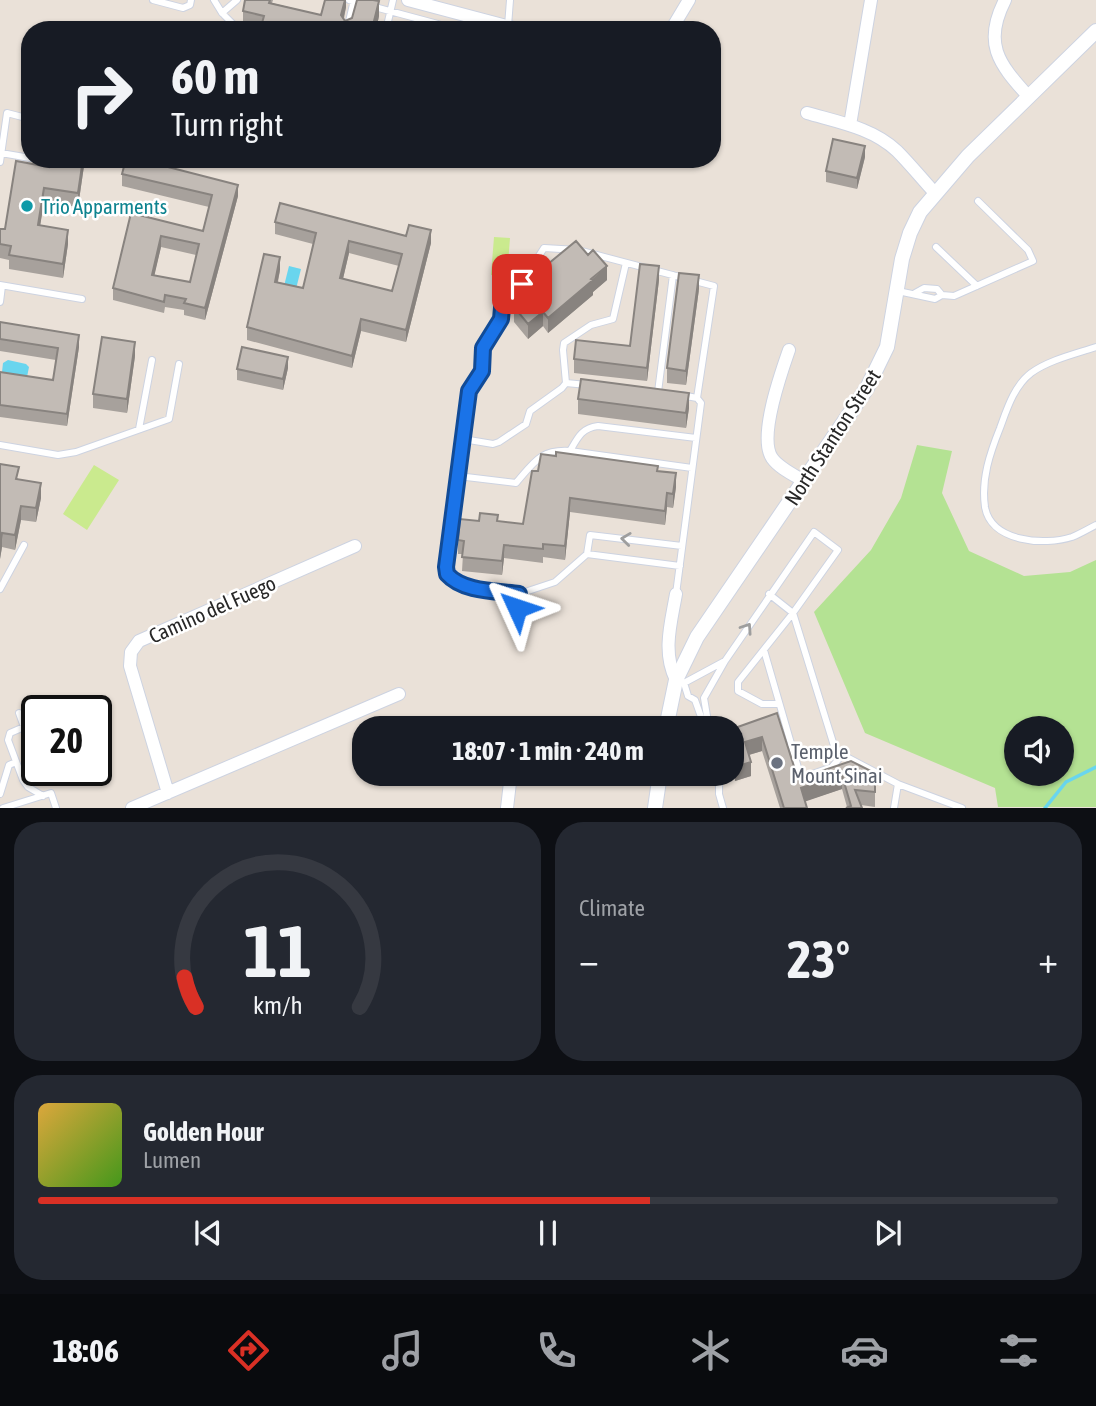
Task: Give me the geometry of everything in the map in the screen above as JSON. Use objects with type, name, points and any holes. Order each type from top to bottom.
[{"type":"street","points":[[408,0],[483,21]]},
{"type":"street","points":[[676,21],[689,0]]},
{"type":"street","points":[[850,125],[871,0]]},
{"type":"street","points":[[1005,0],[993,29],[997,55],[1003,68],[1028,96]]},
{"type":"street","name":"North Stanton Street","points":[[670,716],[697,637],[880,366],[892,330],[902,259],[920,212],[934,192],[1096,31]]},
{"type":"street","points":[[807,113],[850,125],[875,136],[896,150],[934,192]]},
{"type":"street","points":[[789,350],[779,381],[767,439],[768,451],[774,461],[804,481]]},
{"type":"street","name":"Camino del Fuego","points":[[168,793],[130,666],[131,652],[139,641],[355,546]]},
{"type":"street","name":"North Stanton Street","points":[[676,594],[667,651],[669,667],[680,681]]},
{"type":"street","points":[[132,807],[399,694]]},
{"type":"street","points":[[507,807],[510,786]]},
{"type":"street","points":[[655,807],[658,786]]},
{"type":"lane","points":[[153,0],[183,8],[190,5],[191,0]]},
{"type":"lane","points":[[214,0],[230,21]]},
{"type":"lane","points":[[222,13],[237,0]]},
{"type":"lane","points":[[348,21],[352,0],[424,21]]},
{"type":"lane","points":[[388,21],[393,0]]},
{"type":"lane","points":[[508,21],[510,0]]},
{"type":"lane","points":[[449,21],[451,12]]},
{"type":"lane","points":[[0,162],[6,113],[21,117]]},
{"type":"lane","points":[[1,153],[21,156]]},
{"type":"lane","points":[[898,291],[915,293],[922,298],[954,296],[1033,261],[1028,250],[978,201]]},
{"type":"lane","points":[[936,247],[977,286]]},
{"type":"lane","points":[[682,546],[590,535],[587,554],[555,582],[519,594],[458,583],[447,574],[446,567],[469,391],[482,371],[483,348],[501,319],[503,297],[514,294],[544,248],[579,250],[713,286],[697,398]]},
{"type":"lane","points":[[566,383],[563,350],[565,343],[591,325],[613,319],[626,263]]},
{"type":"lane","points":[[657,392],[673,275]]},
{"type":"lane","points":[[0,302],[1,285],[82,299]]},
{"type":"lane","points":[[1096,347],[1045,365],[1030,374],[1013,394],[992,447],[984,491],[990,520],[999,529],[1014,536],[1033,541],[1054,540],[1070,537],[1096,525]]},
{"type":"lane","points":[[139,429],[152,360]]},
{"type":"lane","points":[[0,445],[58,454],[76,452],[169,418],[179,364]]},
{"type":"lane","points":[[463,439],[493,444],[499,442],[526,424],[530,411],[566,383],[594,386]]},
{"type":"lane","points":[[648,394],[657,392],[697,398],[701,403],[676,594]]},
{"type":"lane","points":[[570,451],[582,431],[598,426],[696,438]]},
{"type":"lane","points":[[458,476],[516,483],[543,455],[554,450],[692,468]]},
{"type":"lane","points":[[706,716],[704,698],[725,661],[769,594],[814,533],[838,550],[793,613],[738,682],[738,691],[762,704],[778,705]]},
{"type":"lane","points":[[0,589],[24,545]]},
{"type":"lane","points":[[587,554],[680,566]]},
{"type":"lane","points":[[519,594],[517,608],[522,617]]},
{"type":"lane","points":[[769,594],[793,613],[835,748],[842,755],[898,784],[962,807]]},
{"type":"lane","points":[[764,650],[801,778],[832,767],[842,755]]},
{"type":"lane","points":[[702,716],[695,700],[688,696],[680,681],[725,661]]},
{"type":"lane","points":[[19,713],[24,727],[10,733],[8,740],[28,787],[43,796]]},
{"type":"lane","points":[[0,794],[9,765],[16,762]]},
{"type":"lane","points":[[894,807],[898,784]]},
{"type":"lane","points":[[719,786],[723,807]]},
{"type":"lane","points":[[3,807],[51,793],[56,807]]},
{"type":"green space","points":[[494,237],[510,238],[507,277],[491,275]]},
{"type":"green space","points":[[917,445],[952,451],[942,493],[969,551],[1024,576],[1070,572],[1096,560],[1096,807],[998,807],[995,788],[865,733],[814,612],[871,550],[901,498]]},
{"type":"green space","points":[[94,465],[119,480],[87,530],[63,514]]},
{"type":"water","points":[[289,266],[301,269],[295,293],[283,290]]},
{"type":"water","points":[[8,360],[26,364],[29,367],[27,377],[2,372],[3,363]]},
{"type":"building","points":[[245,0],[270,0],[269,3],[321,15],[325,0],[345,0],[341,15],[345,21],[263,21],[264,16],[243,11]]},
{"type":"building","points":[[357,0],[379,1],[374,21],[345,21],[352,18]]},
{"type":"building","points":[[833,139],[865,146],[857,178],[826,171]]},
{"type":"building","name":"Trio Apparments","points":[[16,161],[21,162],[21,168],[82,168],[78,193],[44,188],[38,225],[68,230],[63,264],[9,255],[11,246],[0,244],[0,229],[5,229]]},
{"type":"building","points":[[124,168],[172,168],[238,185],[205,308],[184,303],[186,299],[165,295],[164,302],[113,288],[131,213],[203,231],[212,195],[122,174]],"holes":[[[161,236],[199,244],[190,282],[152,275]]]},
{"type":"building","points":[[280,203],[406,236],[409,225],[431,230],[406,330],[361,319],[352,356],[247,327],[264,254],[280,257],[275,282],[303,288],[316,233],[275,222]],"holes":[[[349,241],[402,254],[392,291],[340,278]]]},
{"type":"building","points":[[576,241],[588,255],[593,250],[607,266],[548,318],[543,312],[528,324],[514,307],[523,300],[515,291]]},
{"type":"building","points":[[640,264],[659,266],[647,368],[574,359],[576,340],[630,346]]},
{"type":"building","points":[[679,273],[699,275],[686,371],[667,368]]},
{"type":"building","points":[[0,322],[79,335],[67,414],[0,405],[0,372],[53,380],[58,348],[0,339]]},
{"type":"building","points":[[102,337],[135,342],[127,399],[93,394]]},
{"type":"building","points":[[242,347],[288,357],[283,379],[237,369]]},
{"type":"building","points":[[581,379],[689,393],[686,413],[578,399]]},
{"type":"building","points":[[556,452],[658,466],[657,471],[676,473],[673,494],[667,493],[665,511],[570,498],[565,546],[543,544],[543,549],[504,545],[502,561],[462,557],[464,541],[458,540],[460,519],[479,521],[480,513],[498,515],[497,521],[523,524],[532,471],[538,471],[541,454],[556,456]]},
{"type":"building","points":[[0,464],[19,467],[16,479],[41,483],[36,508],[21,506],[15,535],[2,533],[0,545]]},
{"type":"building","points":[[777,713],[798,779],[851,761],[875,773],[875,792],[855,790],[862,808],[846,808],[851,806],[842,775],[801,788],[807,808],[784,808],[762,737],[745,742],[751,762],[744,764],[744,725]]},
{"type":"waterway","points":[[1045,808],[1066,782],[1096,767]]},
{"type":"place","name":"Trio Apparments","points":[[27,206]]},
{"type":"place","name":"Temple Mount Sinai","points":[[777,763]]},
{"type":"route","points":[[517,608],[519,594],[458,583],[447,574],[446,567],[469,391],[482,371],[483,348],[501,319],[503,297],[514,294],[522,284]]}]
